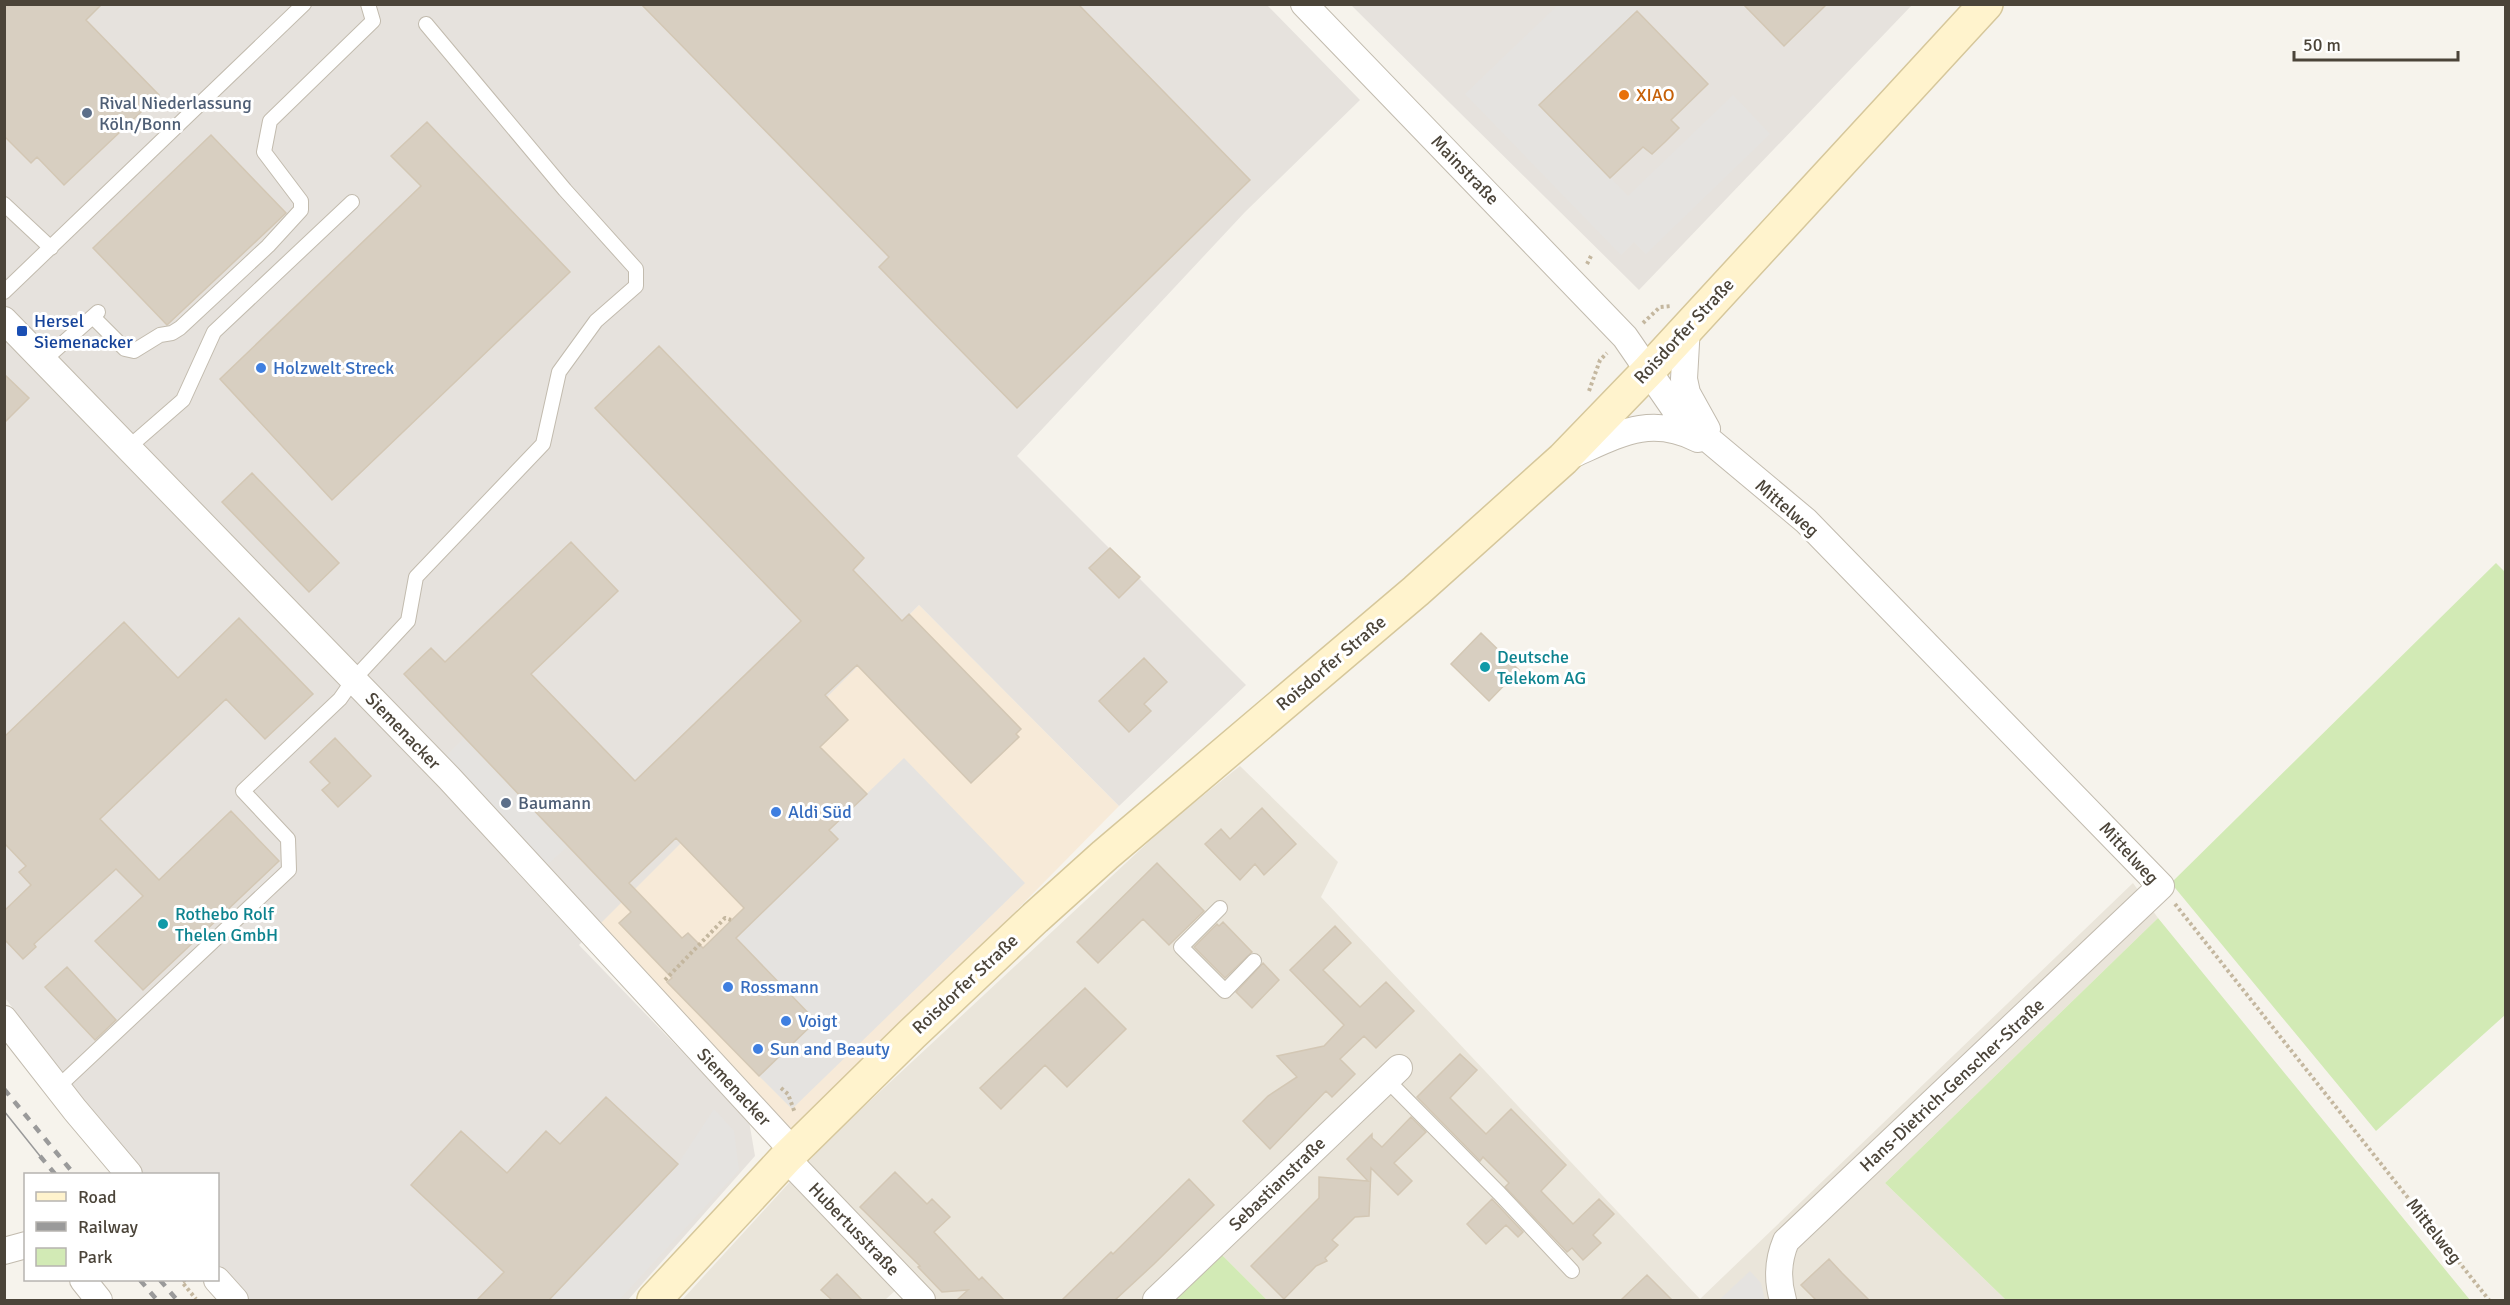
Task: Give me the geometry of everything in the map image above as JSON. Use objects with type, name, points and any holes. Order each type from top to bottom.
[{"type":"main road","name":"Roisdorfer Straße","points":[[654,1300],[792,1143],[1105,855],[1416,591],[1563,459],[1649,370],[1687,326],[1986,4]]},
{"type":"street","name":"Mainstraße","points":[[1304,4],[1625,337]]},
{"type":"street","name":"Siemenacker","points":[[4,320],[354,679],[649,995],[792,1143]]},
{"type":"street","name":"Mittelweg","points":[[1687,326],[1684,379],[1687,393],[1719,450]]},
{"type":"street","name":"Mittelweg","points":[[1625,337],[1678,414],[1806,521],[2150,872],[2161,886]]},
{"type":"street","name":"Mittelweg","points":[[1563,459],[1624,431],[1645,427],[1664,427],[1683,432],[1719,450]]},
{"type":"street","name":"Hans-Dietrich-Genscher-Straße","points":[[1783,1300],[1779,1271],[1780,1254],[1786,1241],[2161,886]]},
{"type":"street","points":[[4,1019],[128,1173]]},
{"type":"street","name":"Sebastianstraße","points":[[1156,1300],[1392,1073]]},
{"type":"street","name":"Hubertusstraße","points":[[792,1143],[922,1300]]},
{"type":"street","points":[[4,1251],[24,1246]]},
{"type":"street","points":[[84,1281],[99,1300]]},
{"type":"street","points":[[218,1281],[235,1300]]},
{"type":"lane","points":[[4,292],[304,4]]},
{"type":"lane","points":[[44,360],[95,315],[125,349],[134,351],[160,335],[180,328],[268,246],[302,210],[301,201],[264,152],[270,121],[373,21],[368,4]]},
{"type":"lane","points":[[58,1087],[289,870],[288,839],[243,791],[340,699],[354,679],[408,621],[416,577],[543,444],[559,372],[596,321],[636,286],[636,268],[565,190],[426,24]]},
{"type":"lane","points":[[129,447],[183,400],[214,332],[352,202]]},
{"type":"lane","points":[[4,204],[51,248]]},
{"type":"lane","points":[[1220,908],[1181,947],[1225,991],[1254,961]]},
{"type":"lane","points":[[1392,1073],[1572,1271]]},
{"type":"path","name":"Mittelweg","points":[[2161,886],[2489,1300]]},
{"type":"path","points":[[649,995],[725,918],[731,920]]},
{"type":"path","points":[[781,1088],[788,1094],[792,1143]]},
{"type":"path","points":[[184,1281],[182,1282],[196,1299]]},
{"type":"shaded area","points":[[5,5],[1267,5],[1360,100],[1245,212],[1017,456],[1246,685],[1119,806],[919,605],[579,945],[749,1121],[755,1156],[628,1300],[248,1300],[219,1266],[219,1173],[139,1173],[5,998]]},
{"type":"shaded area","points":[[1351,5],[1912,5],[1639,290]]},
{"type":"shaded area","points":[[1558,5],[1643,5],[1539,105],[1628,196],[1733,95],[1770,134],[1646,254],[1634,242],[1621,255],[1465,94]]},
{"type":"shaded area","points":[[919,605],[1119,806],[941,987],[788,1134],[596,926]]},
{"type":"shaded area","name":"Baumann","points":[[464,738],[568,846],[547,865],[442,760]]},
{"type":"shaded area","points":[[904,758],[1025,883],[792,1109],[759,1076],[816,1020],[724,927],[744,908],[755,919],[837,839],[829,830]]},
{"type":"shaded area","points":[[1240,766],[1338,862],[1321,897],[1700,1299],[2133,883],[2158,918],[1885,1183],[2006,1300],[1267,1300],[1216,1249],[1167,1300],[912,1300],[898,1288],[885,1300],[682,1300],[829,1139],[1170,822]]},
{"type":"shaded area","points":[[714,1109],[734,1131],[739,1170],[619,1300],[549,1300],[678,1164]]},
{"type":"shaded area","points":[[1750,1271],[1761,1283],[1765,1300],[1720,1299]]},
{"type":"green space","points":[[2496,563],[2505,572],[2505,1015],[2376,1131],[2171,883]]},
{"type":"green space","points":[[2158,918],[2470,1300],[2006,1300],[1885,1183]]},
{"type":"green space","points":[[1216,1249],[1267,1300],[1167,1300]]},
{"type":"building","points":[[4,4],[102,4],[86,20],[159,95],[64,185],[37,157],[31,163],[4,136]]},
{"type":"building","points":[[641,4],[1078,4],[1250,180],[1017,408],[879,267],[889,257]]},
{"type":"building","points":[[1743,4],[1827,4],[1784,46]]},
{"type":"building","name":"XIAO","points":[[1637,11],[1708,84],[1671,120],[1679,128],[1665,142],[1652,154],[1643,147],[1610,178],[1539,105]]},
{"type":"building","points":[[427,122],[570,272],[332,500],[220,379],[421,186],[391,156]]},
{"type":"building","points":[[211,135],[286,213],[167,325],[93,248]]},
{"type":"building","points":[[659,346],[864,558],[853,570],[902,621],[909,614],[1021,729],[1016,734],[1019,737],[971,783],[857,665],[825,695],[848,720],[820,747],[867,794],[829,830],[838,839],[736,938],[816,1021],[759,1076],[667,982],[672,978],[619,923],[631,912],[404,674],[431,648],[445,662],[571,542],[618,591],[531,674],[635,781],[801,621],[595,408]],"holes":[[[676,838],[744,908],[703,948],[688,933],[682,938],[629,883]]]},
{"type":"building","points":[[4,374],[29,398],[4,423]]},
{"type":"building","points":[[252,473],[339,563],[309,592],[222,502]]},
{"type":"building","points":[[1110,548],[1140,577],[1119,598],[1089,568]]},
{"type":"building","points":[[239,618],[313,694],[265,739],[226,699],[100,819],[159,880],[231,811],[279,861],[143,990],[95,941],[143,896],[116,869],[34,944],[36,947],[23,959],[4,939],[4,911],[31,885],[19,872],[26,866],[4,843],[4,737],[124,622],[178,678]]},
{"type":"building","name":"Deutsche Telekom AG","points":[[1481,633],[1519,670],[1489,701],[1451,664]]},
{"type":"building","points":[[1144,658],[1167,682],[1144,704],[1151,711],[1129,732],[1099,701]]},
{"type":"building","points":[[335,738],[371,776],[338,807],[322,790],[330,783],[310,762]]},
{"type":"building","points":[[1262,808],[1296,844],[1264,875],[1255,864],[1240,880],[1205,844],[1221,829],[1230,839]]},
{"type":"building","points":[[1157,863],[1204,911],[1169,945],[1143,919],[1098,963],[1077,942]]},
{"type":"building","points":[[1223,922],[1252,952],[1225,978],[1194,947],[1217,924],[1219,926]]},
{"type":"building","points":[[1335,926],[1351,943],[1323,970],[1360,1007],[1386,982],[1414,1011],[1376,1048],[1364,1036],[1340,1059],[1355,1074],[1332,1097],[1326,1091],[1270,1149],[1243,1121],[1268,1096],[1297,1077],[1277,1056],[1324,1046],[1344,1025],[1290,970]]},
{"type":"building","points":[[1263,963],[1279,980],[1252,1008],[1236,992]]},
{"type":"building","points":[[67,967],[116,1020],[95,1040],[45,987]]},
{"type":"building","points":[[1085,988],[1126,1029],[1067,1087],[1045,1065],[1001,1109],[980,1088]]},
{"type":"building","points":[[1460,1054],[1477,1070],[1450,1098],[1486,1134],[1511,1109],[1566,1165],[1541,1191],[1573,1224],[1599,1199],[1614,1214],[1593,1235],[1601,1243],[1583,1260],[1572,1248],[1567,1252],[1505,1187],[1509,1183],[1483,1157],[1480,1161],[1417,1097]]},
{"type":"building","points":[[606,1097],[678,1164],[549,1300],[477,1300],[504,1272],[411,1185],[461,1131],[507,1173],[546,1131],[560,1144]]},
{"type":"building","points":[[1411,1117],[1426,1132],[1394,1163],[1412,1181],[1398,1195],[1371,1168],[1369,1216],[1355,1217],[1332,1240],[1338,1245],[1325,1258],[1327,1261],[1316,1266],[1284,1299],[1251,1266],[1319,1198],[1319,1177],[1368,1181],[1347,1159],[1372,1134],[1372,1138],[1382,1147]]},
{"type":"building","points":[[895,1172],[927,1204],[932,1199],[950,1217],[934,1232],[979,1280],[982,1277],[1004,1300],[957,1300],[968,1290],[942,1292],[918,1267],[920,1266],[860,1207]]},
{"type":"building","points":[[1189,1179],[1214,1205],[1154,1264],[1115,1300],[1062,1300],[1111,1252],[1113,1254]]},
{"type":"building","points":[[1492,1199],[1523,1232],[1518,1237],[1506,1225],[1486,1244],[1467,1224]]},
{"type":"building","points":[[1829,1259],[1869,1300],[1816,1300],[1801,1285]]},
{"type":"building","points":[[837,1274],[862,1300],[832,1300],[821,1290]]},
{"type":"building","points":[[1647,1275],[1672,1300],[1621,1300]]},
{"type":"tram line","points":[[4,1111],[40,1156]]},
{"type":"railway","points":[[4,1089],[73,1173]]},
{"type":"railway","points":[[40,1156],[54,1173]]},
{"type":"railway","points":[[141,1281],[157,1300]]},
{"type":"railway","points":[[161,1281],[177,1300]]},
{"type":"place","name":"XIAO","points":[[1624,95]]},
{"type":"place","name":"Rival Niederlassung Köln/Bonn","points":[[87,113]]},
{"type":"place","name":"Hersel Siemenacker","points":[[22,331]]},
{"type":"place","name":"Holzwelt Streck","points":[[261,368]]},
{"type":"place","name":"Deutsche Telekom AG","points":[[1485,667]]},
{"type":"place","name":"Baumann","points":[[506,803]]},
{"type":"place","name":"Aldi Süd","points":[[776,812]]},
{"type":"place","name":"Rothebo Rolf Thelen GmbH","points":[[163,924]]},
{"type":"place","name":"Rossmann","points":[[728,987]]},
{"type":"place","name":"Voigt","points":[[786,1021]]},
{"type":"place","name":"Sun and Beauty","points":[[758,1049]]}]
